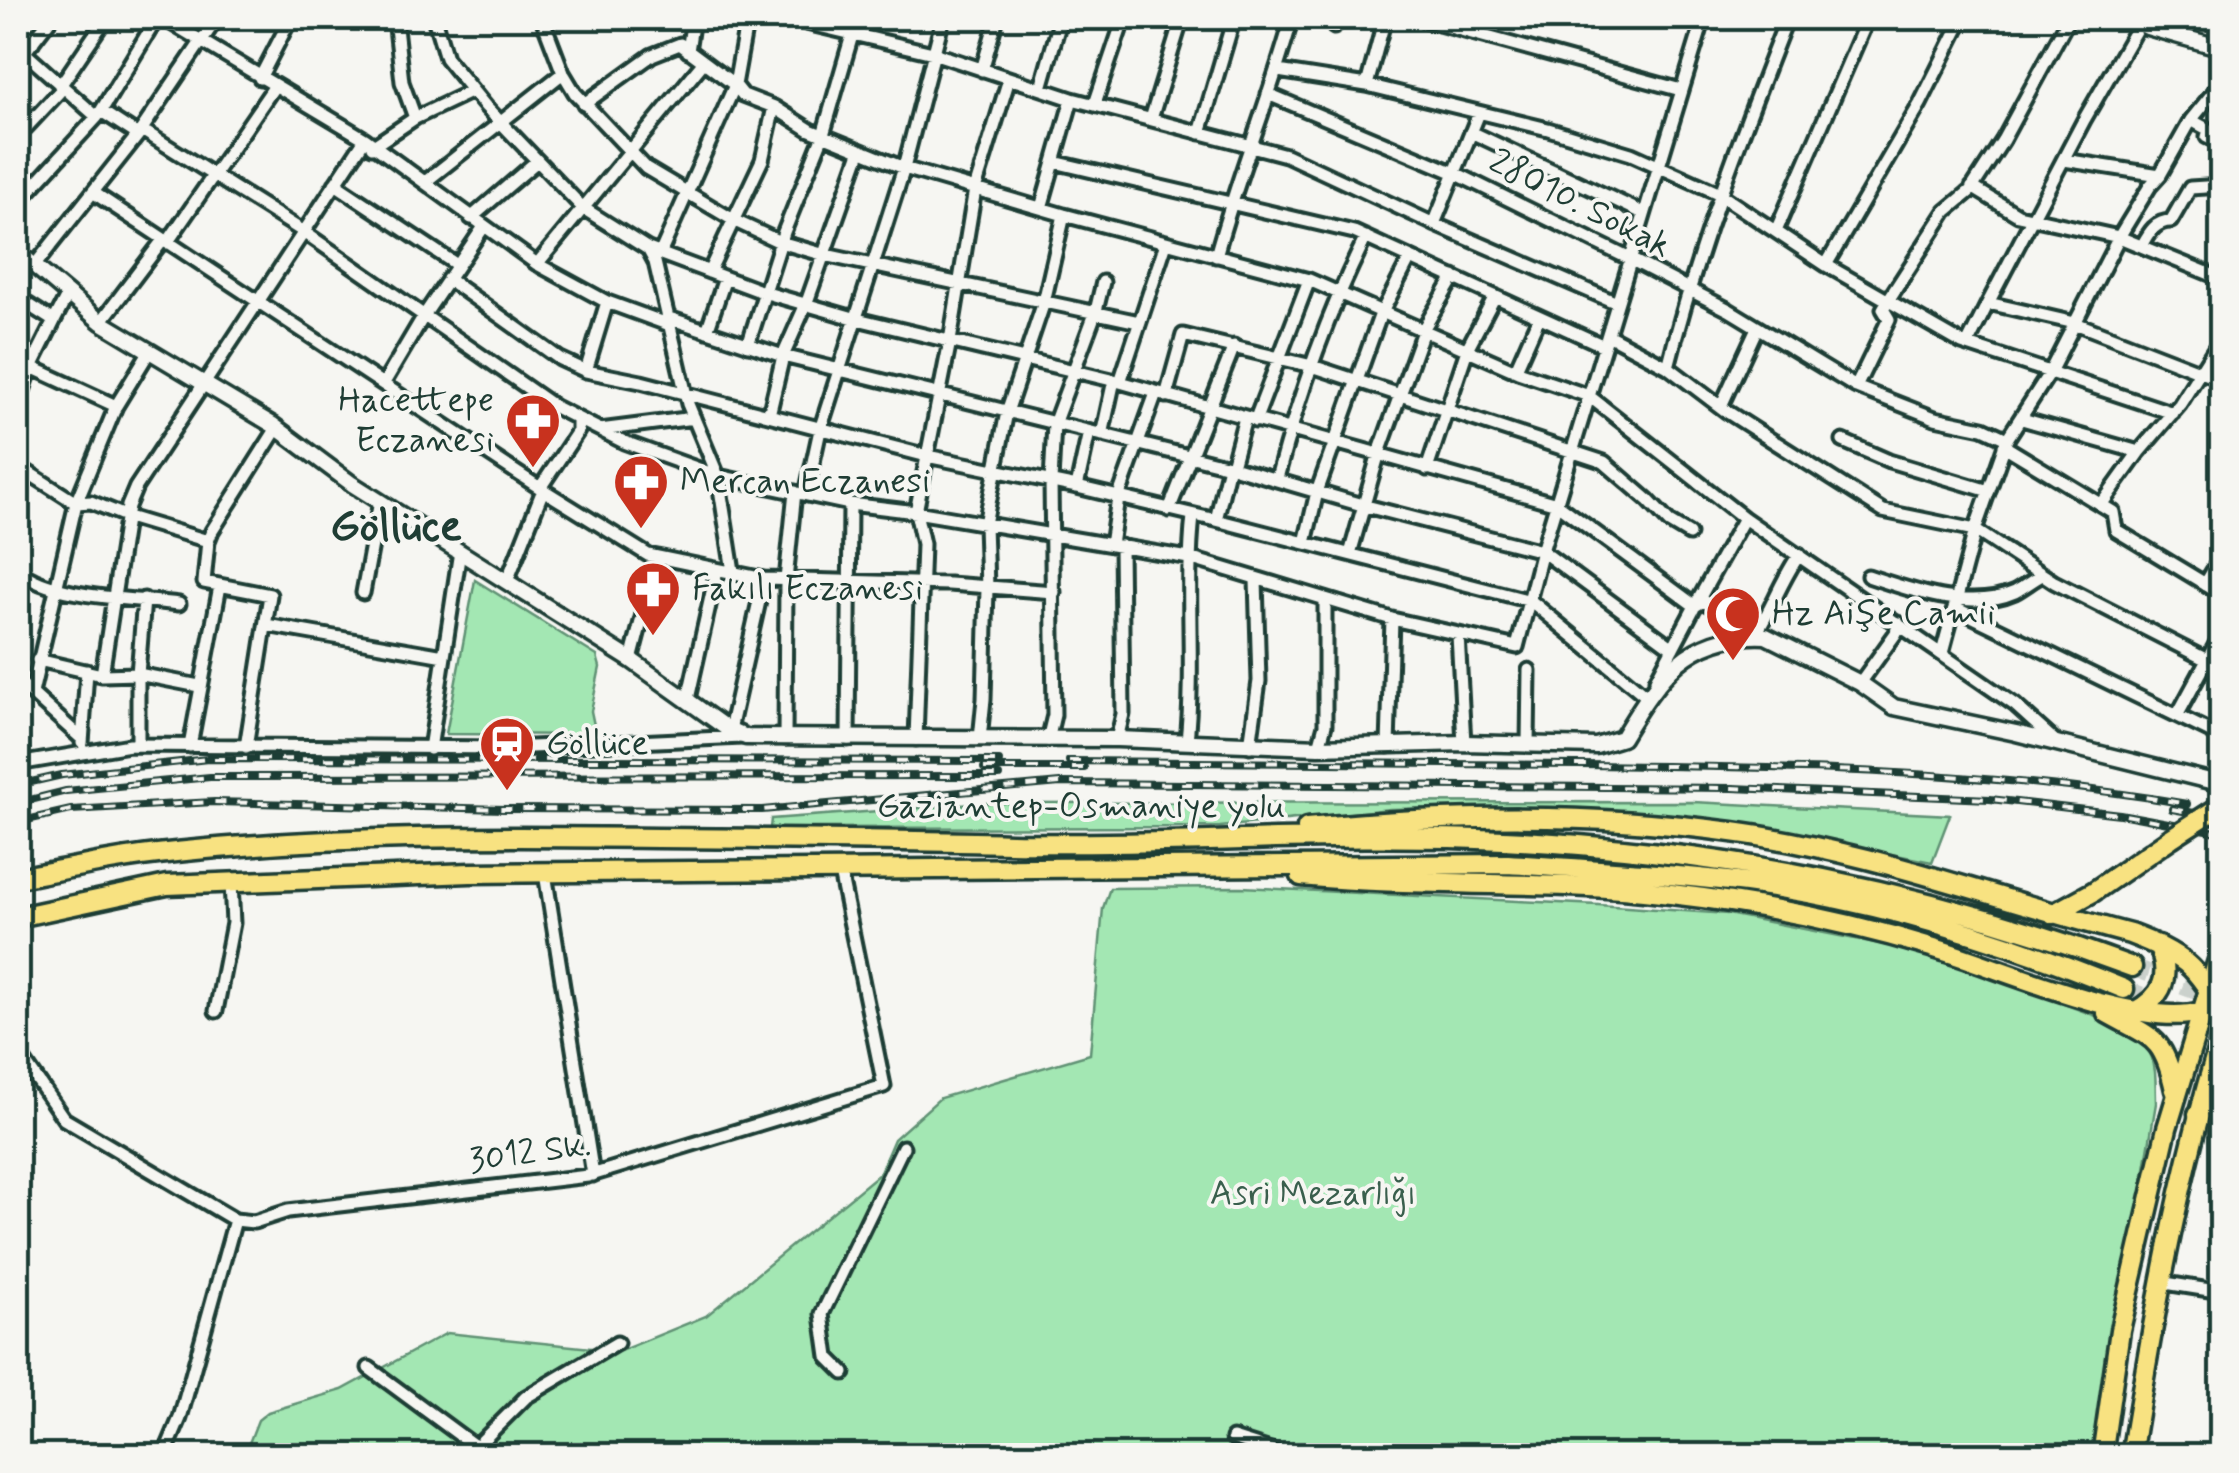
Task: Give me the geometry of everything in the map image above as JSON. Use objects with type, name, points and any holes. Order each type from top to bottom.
[{"type":"main road","points":[[2053,914],[2093,892],[2222,804]]},
{"type":"main road","points":[[1122,845],[1353,824],[1503,816],[1608,818],[1735,832],[1846,855],[2158,944],[2183,960],[2209,986],[2215,1009],[2176,1090],[2120,1330],[2102,1456]]},
{"type":"main road","name":"Gaziantep-Osmaniye yolu","points":[[18,878],[172,852],[318,841],[540,836],[1122,845],[1314,838],[1502,840],[1661,852],[1778,868],[1914,898],[2049,936],[2132,967]]},
{"type":"main road","name":"Gaziantep-Osmaniye yolu","points":[[18,917],[167,886],[231,883],[544,873],[1508,864],[1668,875],[1775,888],[1914,916],[2048,958],[2124,989]]},
{"type":"main road","points":[[1211,867],[1375,883],[1556,886],[1670,894],[1779,911],[1928,946],[2133,1012],[2215,1009]]},
{"type":"main road","points":[[2133,1012],[2150,1004],[2163,988],[2166,964],[2158,944]]},
{"type":"main road","points":[[2209,986],[2222,947]]},
{"type":"main road","points":[[2076,995],[2157,1039],[2169,1060],[2176,1090]]},
{"type":"main road","points":[[2131,1456],[2160,1282],[2198,1114],[2222,1035]]},
{"type":"main road","points":[[2198,1114],[2222,1096]]},
{"type":"street","points":[[25,52],[51,18]]},
{"type":"street","points":[[18,136],[61,88],[106,18]]},
{"type":"street","points":[[18,203],[99,114],[160,18],[368,143],[482,228],[607,302],[782,356],[1230,466],[1542,552],[1673,648]]},
{"type":"street","points":[[35,265],[140,133],[217,18]]},
{"type":"street","points":[[260,78],[291,18]]},
{"type":"street","points":[[395,18],[402,82],[415,118]]},
{"type":"street","points":[[434,18],[446,58],[536,161],[582,208],[654,252],[764,292],[857,319],[1117,381],[1556,504],[1695,606]]},
{"type":"street","points":[[542,18],[563,73],[584,104],[646,168],[736,221],[780,242],[824,256],[1139,322]]},
{"type":"street","points":[[688,51],[693,18]]},
{"type":"street","points":[[733,571],[718,476],[686,394],[654,252],[686,193],[735,85],[746,18]]},
{"type":"street","points":[[789,18],[933,53],[1072,99],[1286,155],[1617,303]]},
{"type":"street","points":[[748,344],[780,242],[823,135],[857,18]]},
{"type":"street","points":[[785,738],[786,580],[801,493],[904,168],[943,18]]},
{"type":"street","points":[[982,70],[998,18]]},
{"type":"street","points":[[1041,88],[1062,18]]},
{"type":"street","points":[[1095,104],[1124,18]]},
{"type":"street","points":[[1152,119],[1182,18]]},
{"type":"street","points":[[1200,133],[1234,18]]},
{"type":"street","points":[[1216,256],[1292,18]]},
{"type":"street","points":[[1367,85],[1385,18]]},
{"type":"street","points":[[1417,18],[1681,90]]},
{"type":"street","points":[[1479,34],[1482,18]]},
{"type":"street","points":[[18,30],[25,52],[61,88],[304,232],[423,317],[578,420],[600,430],[718,476],[850,504],[1189,558],[1392,619],[1517,647],[1556,504],[1704,18]]},
{"type":"street","points":[[1668,367],[1718,193],[1787,18]]},
{"type":"street","points":[[1776,231],[1868,18]]},
{"type":"street","points":[[1826,264],[1920,104],[1963,18]]},
{"type":"street","points":[[1856,387],[1889,319],[1883,309],[1887,302],[1946,210],[1972,187],[2003,140],[2069,18]]},
{"type":"street","points":[[1968,345],[2133,19],[2222,48]]},
{"type":"street","points":[[584,104],[652,55],[680,44],[743,95],[860,152],[1064,215],[1309,280],[1516,370],[1589,396],[1744,518],[2015,704],[2056,742]]},
{"type":"street","points":[[537,264],[702,64]]},
{"type":"street","points":[[1278,71],[1367,85],[1548,129],[1631,154],[1718,193],[1887,302],[1968,345],[2173,413]]},
{"type":"street","points":[[425,182],[563,73]]},
{"type":"street","points":[[916,739],[923,544],[916,512],[975,189],[1009,79]]},
{"type":"street","points":[[1942,653],[1975,530],[2006,443],[2050,372],[2119,237],[2192,120],[2222,82]]},
{"type":"street","points":[[102,322],[214,177],[274,87]]},
{"type":"street","points":[[102,674],[136,487],[201,384],[335,184],[368,143],[472,91]]},
{"type":"street","name":"28010. Sokak","points":[[1268,94],[1455,172],[1630,258],[1729,310],[1756,330],[1856,387],[1935,418],[1982,428],[2113,512],[2116,530],[2222,594]]},
{"type":"street","points":[[1041,208],[1072,99]]},
{"type":"street","points":[[709,272],[762,160],[774,107]]},
{"type":"street","points":[[1434,224],[1479,113]]},
{"type":"street","points":[[2192,120],[2209,130],[2207,137],[2222,144]]},
{"type":"street","points":[[1471,132],[1644,213]]},
{"type":"street","points":[[769,416],[782,356],[807,302],[860,152]]},
{"type":"street","points":[[2064,160],[2160,176]]},
{"type":"street","points":[[471,218],[536,161]]},
{"type":"street","points":[[1054,162],[1366,238],[1539,317],[1606,340],[1668,367],[1883,511],[1975,530],[2042,575],[2207,660]]},
{"type":"street","points":[[2142,246],[2153,228],[2162,221],[2171,221],[2190,188],[2219,186],[2222,172]]},
{"type":"street","points":[[335,184],[458,265]]},
{"type":"street","points":[[1972,187],[2018,215],[2119,237],[2222,280]]},
{"type":"street","points":[[94,193],[648,555],[764,579],[1054,592]]},
{"type":"street","points":[[980,739],[987,588],[985,524],[1007,412],[1044,302],[1064,215]]},
{"type":"street","points":[[384,383],[482,228]]},
{"type":"street","points":[[1276,478],[1339,292],[1366,238]]},
{"type":"street","points":[[1077,486],[1166,243]]},
{"type":"street","points":[[18,252],[102,322],[277,428],[380,501],[631,660],[730,730],[746,736]]},
{"type":"street","points":[[1304,543],[1317,492],[1382,311],[1410,258]]},
{"type":"street","points":[[1350,554],[1378,456],[1424,328],[1454,277]]},
{"type":"street","points":[[706,331],[725,278]]},
{"type":"street","points":[[448,279],[560,359],[586,371],[927,456],[1077,486],[1531,602],[1649,694]]},
{"type":"street","points":[[1216,520],[1230,466],[1280,358],[1309,280]]},
{"type":"street","points":[[1048,740],[1054,715],[1054,424],[1103,282]]},
{"type":"street","points":[[18,406],[32,367],[68,294]]},
{"type":"street","points":[[1428,469],[1468,347],[1495,296]]},
{"type":"street","points":[[18,298],[54,321]]},
{"type":"street","points":[[586,371],[607,302]]},
{"type":"street","points":[[1988,303],[2075,323],[2222,380]]},
{"type":"street","points":[[1516,370],[1539,317]]},
{"type":"street","points":[[1722,406],[1756,330]]},
{"type":"street","points":[[1117,740],[1123,714],[1116,545],[1118,498],[1183,334],[1312,366],[1604,462],[1668,522],[1689,534]]},
{"type":"street","points":[[2102,505],[2138,452],[2173,413],[2222,337]]},
{"type":"street","points":[[1170,510],[1234,346]]},
{"type":"street","points":[[32,693],[76,503],[116,406],[149,352]]},
{"type":"street","points":[[18,361],[116,406]]},
{"type":"street","points":[[600,430],[694,418]]},
{"type":"street","points":[[2022,418],[2138,452]]},
{"type":"street","points":[[507,582],[542,489],[578,431],[578,420]]},
{"type":"street","points":[[246,747],[270,595],[204,582],[208,540],[277,428]]},
{"type":"street","points":[[1844,441],[1889,461],[1990,491]]},
{"type":"street","points":[[18,466],[76,503],[91,502],[208,540]]},
{"type":"street","points":[[363,592],[380,501]]},
{"type":"street","points":[[848,739],[850,504]]},
{"type":"street","points":[[1187,741],[1192,694],[1189,558],[1194,516]]},
{"type":"street","points":[[18,764],[82,746],[430,748],[746,736],[1187,741],[1250,746],[1611,744],[1622,738],[1649,694],[1744,518]]},
{"type":"street","points":[[430,748],[460,551]]},
{"type":"street","points":[[1762,634],[1799,555]]},
{"type":"street","points":[[2205,584],[2222,556]]},
{"type":"street","points":[[631,660],[658,557]]},
{"type":"street","points":[[18,570],[35,582],[55,588],[178,604]]},
{"type":"street","points":[[688,699],[717,570]]},
{"type":"street","points":[[1956,603],[2014,592],[2042,575]]},
{"type":"street","points":[[1868,576],[1956,603],[2221,737]]},
{"type":"street","points":[[730,730],[764,579]]},
{"type":"street","points":[[1250,746],[1258,681],[1256,580]]},
{"type":"street","points":[[190,746],[220,586]]},
{"type":"street","points":[[138,745],[144,599]]},
{"type":"street","points":[[1319,746],[1325,726],[1326,600]]},
{"type":"street","points":[[1695,606],[1703,601],[1860,683],[1894,707],[2222,784]]},
{"type":"street","points":[[1388,746],[1392,619]]},
{"type":"street","points":[[1860,683],[1896,633],[1898,623]]},
{"type":"street","points":[[266,625],[444,656]]},
{"type":"street","points":[[2178,714],[2222,633]]},
{"type":"street","points":[[1649,694],[1680,658],[1732,637],[1762,634]]},
{"type":"street","points":[[1458,635],[1464,743]]},
{"type":"street","points":[[38,660],[102,674],[138,674],[199,686]]},
{"type":"street","points":[[1528,744],[1529,670]]},
{"type":"street","points":[[82,746],[87,671]]},
{"type":"street","points":[[18,681],[82,746]]},
{"type":"street","name":"3012 Sk.","points":[[235,1220],[254,1222],[288,1211],[593,1175],[884,1086],[840,872]]},
{"type":"street","points":[[544,873],[593,1175]]},
{"type":"street","points":[[216,1012],[233,922],[231,883]]},
{"type":"street","points":[[18,1052],[64,1119],[235,1220],[180,1418],[164,1456]]},
{"type":"street","points":[[844,1373],[828,1356],[822,1314],[902,1147]]},
{"type":"street","points":[[2160,1282],[2222,1292]]},
{"type":"street","points":[[368,1368],[475,1451],[526,1397],[617,1343]]},
{"type":"street","points":[[1233,1438],[1274,1451]]},
{"type":"green space","points":[[475,580],[597,656],[600,667],[591,711],[596,735],[446,734]]},
{"type":"green space","points":[[1693,802],[1950,815],[1932,862],[1732,823],[1524,807],[1390,809],[1220,827],[770,828],[771,819],[987,803]]},
{"type":"green space","name":"Asri Mezarlığı","points":[[1241,887],[1728,914],[1926,953],[2126,1027],[2153,1060],[2156,1103],[2097,1455],[244,1456],[258,1420],[268,1412],[342,1390],[447,1333],[620,1351],[706,1316],[879,1174],[894,1139],[940,1098],[1090,1054],[1103,908],[1110,888]]},
{"type":"tunnel","points":[[2132,967],[2221,1000]]},
{"type":"tunnel","points":[[2124,989],[2222,1027]]},
{"type":"railway","points":[[18,785],[62,775],[208,759],[999,761]]},
{"type":"railway","points":[[1069,761],[1806,769],[2035,783],[2187,804]]},
{"type":"railway","points":[[984,768],[1084,768]]},
{"type":"railway","points":[[18,803],[66,791],[210,777],[999,776]]},
{"type":"railway","points":[[18,822],[71,810],[214,802],[762,810],[1060,783],[1733,788],[1990,799],[2120,814],[2222,833]]},
{"type":"railway","points":[[2172,809],[2222,818]]},
{"type":"place","name":"Hacettepe Eczanesi","points":[[533,470]]},
{"type":"place","name":"Mercan Eczanesi","points":[[641,531]]},
{"type":"place","name":"Fakılı Eczanesi","points":[[653,638]]},
{"type":"place","name":"Hz Aişe Camii","points":[[1733,663]]},
{"type":"place","name":"Göllüce","points":[[507,793]]},
{"type":"district","name":"Göllüce","points":[[396,527]]}]
